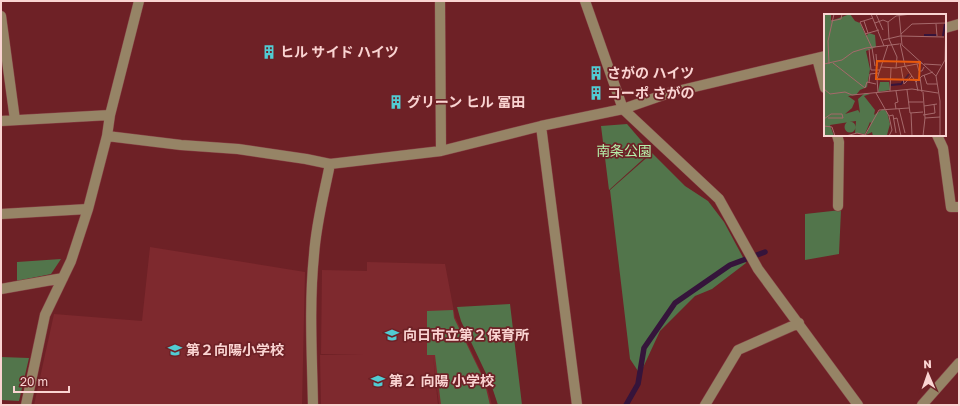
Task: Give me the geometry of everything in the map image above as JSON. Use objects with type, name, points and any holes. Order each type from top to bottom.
[{"type":"street","points":[[26,405],[45,315],[72,261],[88,209],[139,1]]},
{"type":"street","points":[[440,1],[442,151]]},
{"type":"street","points":[[585,1],[623,109],[719,199],[758,269],[858,405]]},
{"type":"street","points":[[1,16],[15,120]]},
{"type":"street","points":[[946,28],[959,24]]},
{"type":"street","points":[[107,136],[174,144],[238,149],[306,158],[330,164],[442,151],[541,126],[623,109],[669,93],[821,57],[824,80]]},
{"type":"street","points":[[1,121],[110,115]]},
{"type":"street","points":[[541,126],[577,405]]},
{"type":"street","points":[[837,136],[839,142],[838,206]]},
{"type":"street","points":[[937,136],[943,148],[951,207],[959,207]]},
{"type":"street","points":[[313,405],[312,302],[314,256],[316,235],[330,164]]},
{"type":"street","points":[[1,214],[88,209]]},
{"type":"street","points":[[1,289],[63,278]]},
{"type":"street","points":[[705,405],[738,350],[799,323]]},
{"type":"street","points":[[922,405],[959,363]]},
{"type":"shaded area","name":"第２向陽小学校","points":[[150,247],[305,272],[302,405],[34,405],[54,314],[142,321]]},
{"type":"shaded area","name":"向日市立第２保育所","points":[[367,262],[445,264],[455,317],[485,380],[492,405],[439,405],[433,356],[438,405],[321,405],[320,355],[363,355],[321,354],[322,270],[367,271]]},
{"type":"green space","name":"南条公園","points":[[627,124],[651,152],[609,190],[601,126]]},
{"type":"green space","points":[[652,153],[685,186],[708,201],[724,222],[746,263],[712,289],[695,296],[660,331],[640,374],[630,359],[610,190]]},
{"type":"green space","points":[[841,210],[839,254],[805,260],[805,214]]},
{"type":"green space","points":[[61,259],[51,274],[17,281],[17,262]]},
{"type":"green space","points":[[510,304],[522,405],[498,405],[491,384],[461,321],[457,307]]},
{"type":"green space","points":[[453,310],[454,318],[484,380],[490,405],[441,405],[435,355],[427,355],[427,311]]},
{"type":"green space","points":[[1,357],[29,358],[19,401],[1,400]]},
{"type":"waterway","points":[[626,405],[638,384],[644,348],[675,303],[730,265],[765,252]]},
{"type":"place","name":"ヒル サイド ハイツ","points":[[269,52]]},
{"type":"place","name":"さがの ハイツ","points":[[596,73]]},
{"type":"place","name":"コーポ さがの","points":[[596,93]]},
{"type":"place","name":"グリーン ヒル 冨田","points":[[396,102]]},
{"type":"place","name":"向日市立第２保育所","points":[[392,335]]},
{"type":"place","name":"第２向陽小学校","points":[[175,350]]},
{"type":"place","name":"第２ 向陽 小学校","points":[[378,381]]}]
